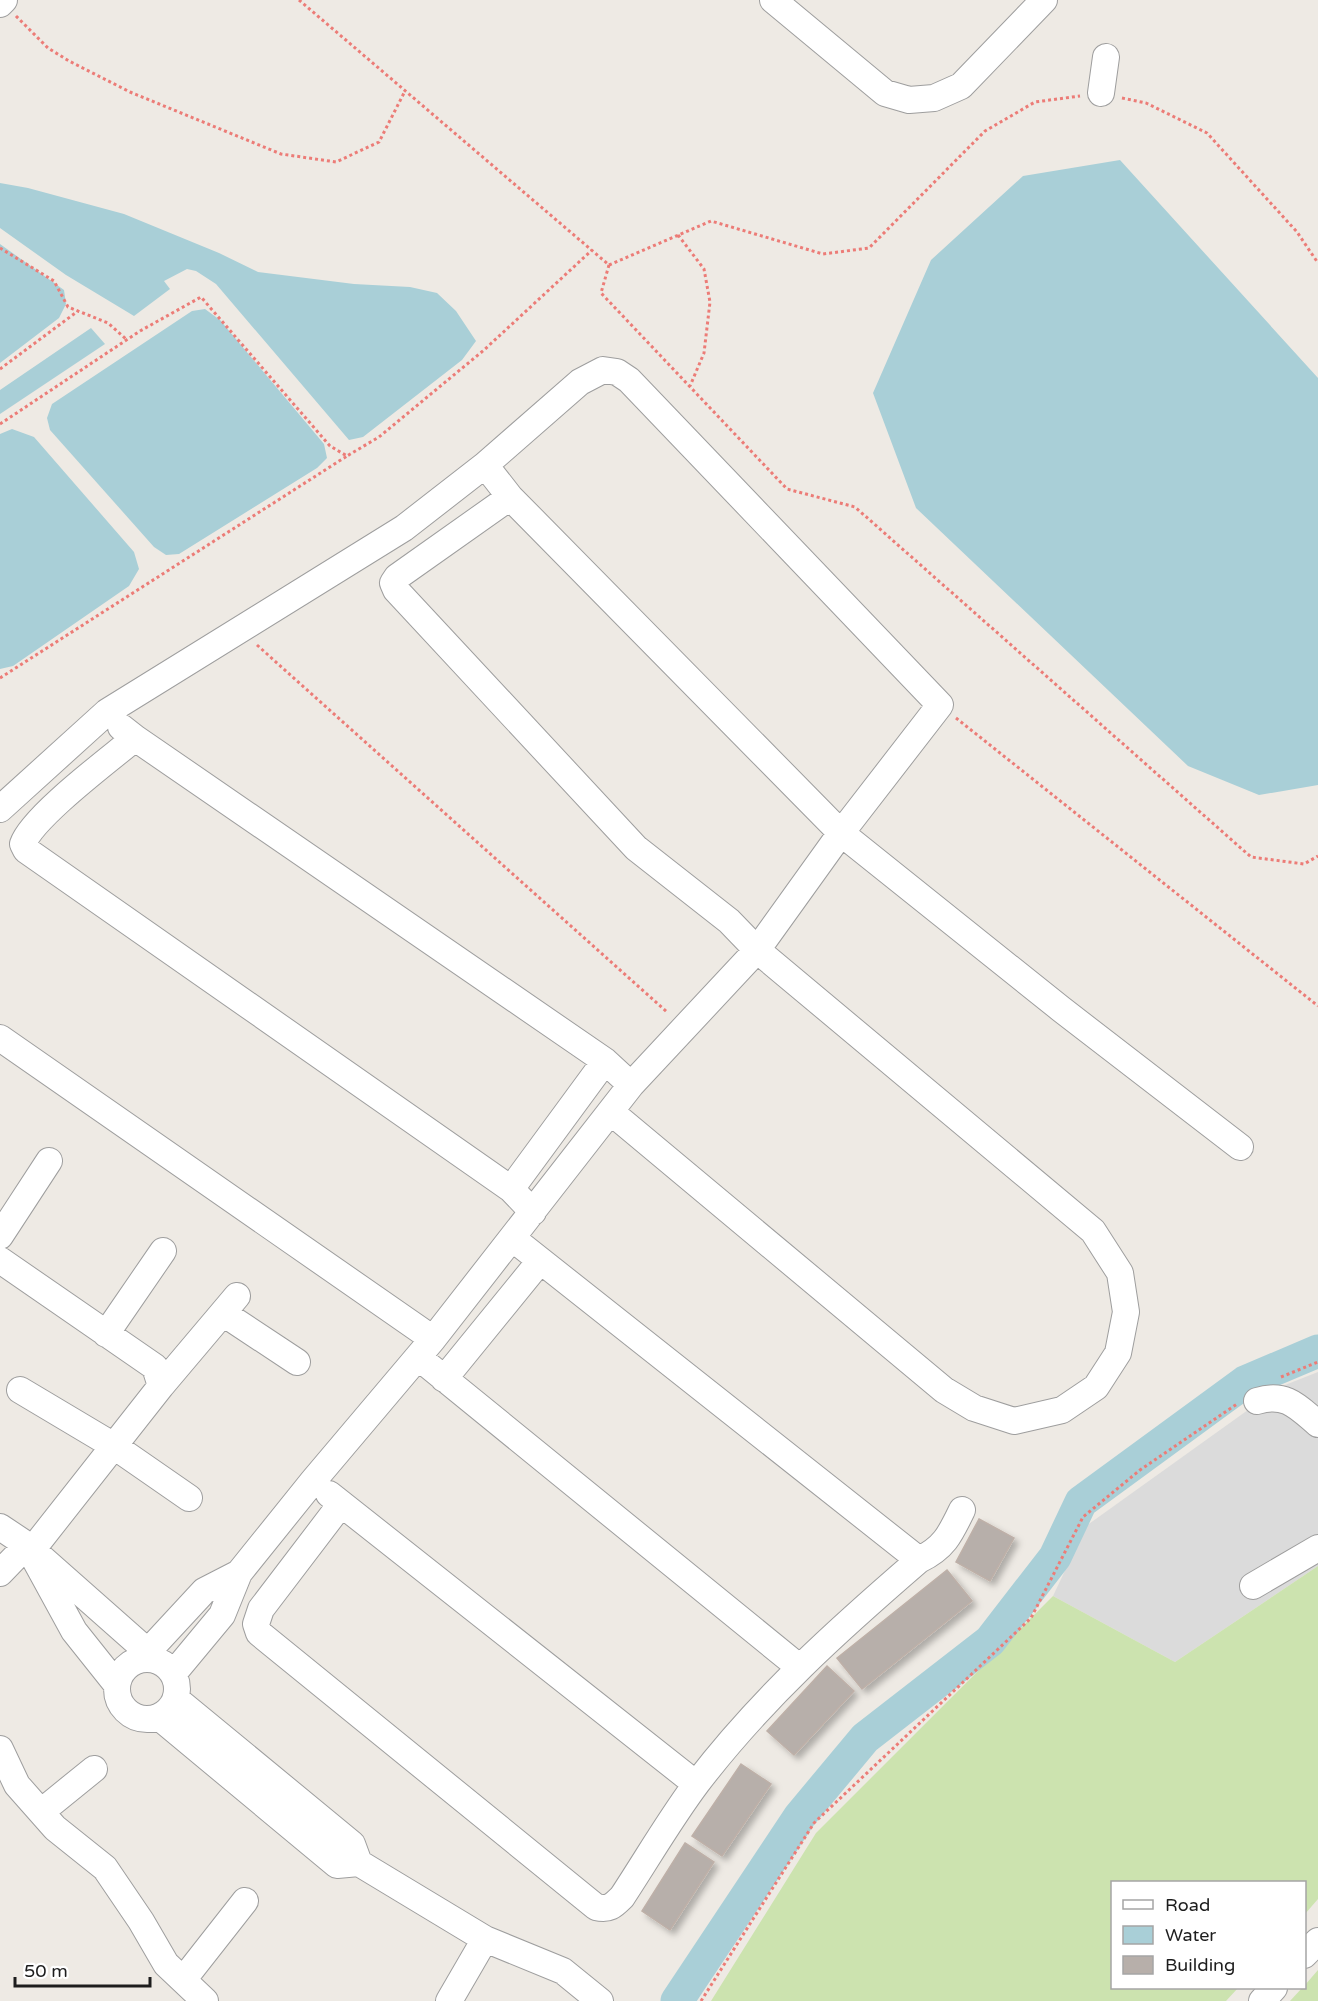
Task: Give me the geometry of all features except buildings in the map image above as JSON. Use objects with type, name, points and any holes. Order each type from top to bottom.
[{"type":"street","points":[[773,0],[885,93],[909,100],[934,98],[961,86],[1044,0]]},
{"type":"street","points":[[1101,93],[1106,57]]},
{"type":"street","points":[[0,809],[107,712],[404,528],[485,465],[580,382],[603,370],[617,372],[629,380],[940,705],[841,834],[757,950],[631,1085],[425,1348],[313,1481],[239,1574],[222,1615],[169,1697],[147,1719],[134,1717],[124,1709],[118,1698],[117,1685],[121,1673],[129,1664],[144,1655],[204,1591],[239,1574]]},
{"type":"street","points":[[485,465],[510,497],[841,834],[1061,1009],[1240,1147]]},
{"type":"street","points":[[510,497],[397,577],[393,583],[396,590],[636,848],[729,921],[757,950],[1093,1231],[1120,1273],[1126,1312],[1118,1353],[1096,1387],[1062,1410],[1014,1421],[974,1408],[944,1390],[610,1112]]},
{"type":"street","points":[[107,712],[135,738],[604,1061],[631,1085]]},
{"type":"street","points":[[135,738],[47,813],[27,833],[23,844],[26,850],[511,1189],[533,1212]]},
{"type":"street","points":[[0,1038],[425,1348],[444,1379],[799,1667]]},
{"type":"street","points":[[511,1189],[604,1061]]},
{"type":"street","points":[[0,1236],[49,1161]]},
{"type":"street","points":[[512,1238],[919,1560]]},
{"type":"street","points":[[106,1334],[163,1251]]},
{"type":"street","points":[[0,1260],[155,1367],[161,1386]]},
{"type":"street","points":[[444,1379],[540,1261]]},
{"type":"street","points":[[0,1573],[30,1547],[230,1305],[297,1362]]},
{"type":"street","points":[[20,1390],[114,1446],[189,1498]]},
{"type":"street","points":[[1248,1402],[1275,1397],[1285,1400],[1295,1405],[1318,1425]]},
{"type":"street","points":[[313,1481],[696,1784]]},
{"type":"street","points":[[341,1504],[261,1609],[256,1624],[259,1633],[596,1907],[606,1909],[614,1906],[622,1897],[696,1784],[756,1712],[848,1621],[919,1560],[944,1544],[963,1510]]},
{"type":"street","points":[[0,1527],[30,1547],[144,1655],[165,1665],[169,1697],[338,1866],[359,1863],[485,1939],[563,1971],[600,2001]]},
{"type":"street","points":[[30,1547],[74,1631],[117,1685]]},
{"type":"street","points":[[1253,1586],[1318,1548]]},
{"type":"street","points":[[0,1749],[17,1785],[55,1827],[105,1868],[141,1921],[166,1964],[205,2001]]},
{"type":"street","points":[[41,1812],[94,1769]]},
{"type":"street","points":[[183,1980],[245,1901]]},
{"type":"street","points":[[449,2001],[485,1939]]},
{"type":"street","points":[[1306,1954],[1318,1941]]},
{"type":"street","points":[[1262,2001],[1273,1989]]},
{"type":"path","points":[[299,0],[609,265]]},
{"type":"path","points":[[2,2],[48,48],[69,61],[130,92],[281,154],[336,162],[379,142],[405,91]]},
{"type":"path","points":[[609,265],[711,221],[823,254],[869,248],[985,131],[1035,102],[1101,93],[1146,103],[1207,133],[1297,232],[1318,264]]},
{"type":"path","points":[[678,236],[704,269],[710,302],[704,353],[690,387]]},
{"type":"path","points":[[0,248],[54,281],[68,307],[108,322],[127,339]]},
{"type":"path","points":[[0,678],[379,437],[484,350],[592,250]]},
{"type":"path","points":[[609,265],[601,293],[787,489],[855,507],[1251,857],[1304,864],[1318,856]]},
{"type":"path","points":[[0,424],[127,339],[201,297],[330,446],[347,456]]},
{"type":"path","points":[[0,369],[78,311]]},
{"type":"path","points":[[240,630],[684,1028]]},
{"type":"path","points":[[940,705],[1318,1006]]},
{"type":"path","points":[[1276,1379],[1318,1362]]},
{"type":"path","points":[[701,2001],[814,1823],[1031,1618],[1083,1517],[1140,1470],[1248,1402]]},
{"type":"shaded area","points":[[1318,1372],[1318,1566],[1175,1662],[1053,1596],[1086,1526],[1280,1387]]},
{"type":"green space","points":[[1318,1566],[1318,1899],[1306,1913],[1306,1881],[1111,1881],[1111,1989],[1237,1989],[1226,2001],[711,2001],[816,1833],[1053,1596],[1175,1662]]},
{"type":"green space","points":[[1318,1970],[1318,2001],[1290,2001],[1301,1989],[1306,1989],[1306,1984]]},
{"type":"water","points":[[1120,160],[1318,378],[1318,785],[1259,795],[1188,766],[916,508],[873,393],[931,260],[1023,176]]},
{"type":"water","points":[[0,183],[28,188],[124,214],[219,253],[258,272],[354,284],[410,287],[437,293],[456,311],[476,341],[462,360],[363,437],[349,440],[216,284],[196,271],[187,269],[164,281],[170,289],[134,316],[66,275],[0,228]]},
{"type":"water","points":[[0,244],[64,290],[66,304],[59,318],[0,363]]},
{"type":"water","points":[[205,309],[220,320],[324,444],[327,458],[317,468],[179,554],[166,555],[154,547],[50,430],[47,418],[52,404],[192,311]]},
{"type":"water","points":[[91,328],[105,344],[0,414],[0,390]]},
{"type":"water","points":[[12,429],[34,437],[134,552],[139,569],[129,586],[13,666],[0,669],[0,434]]},
{"type":"waterway","points":[[677,2001],[800,1816],[865,1738],[990,1641],[1055,1557],[1081,1502],[1245,1382],[1318,1351]]}]
